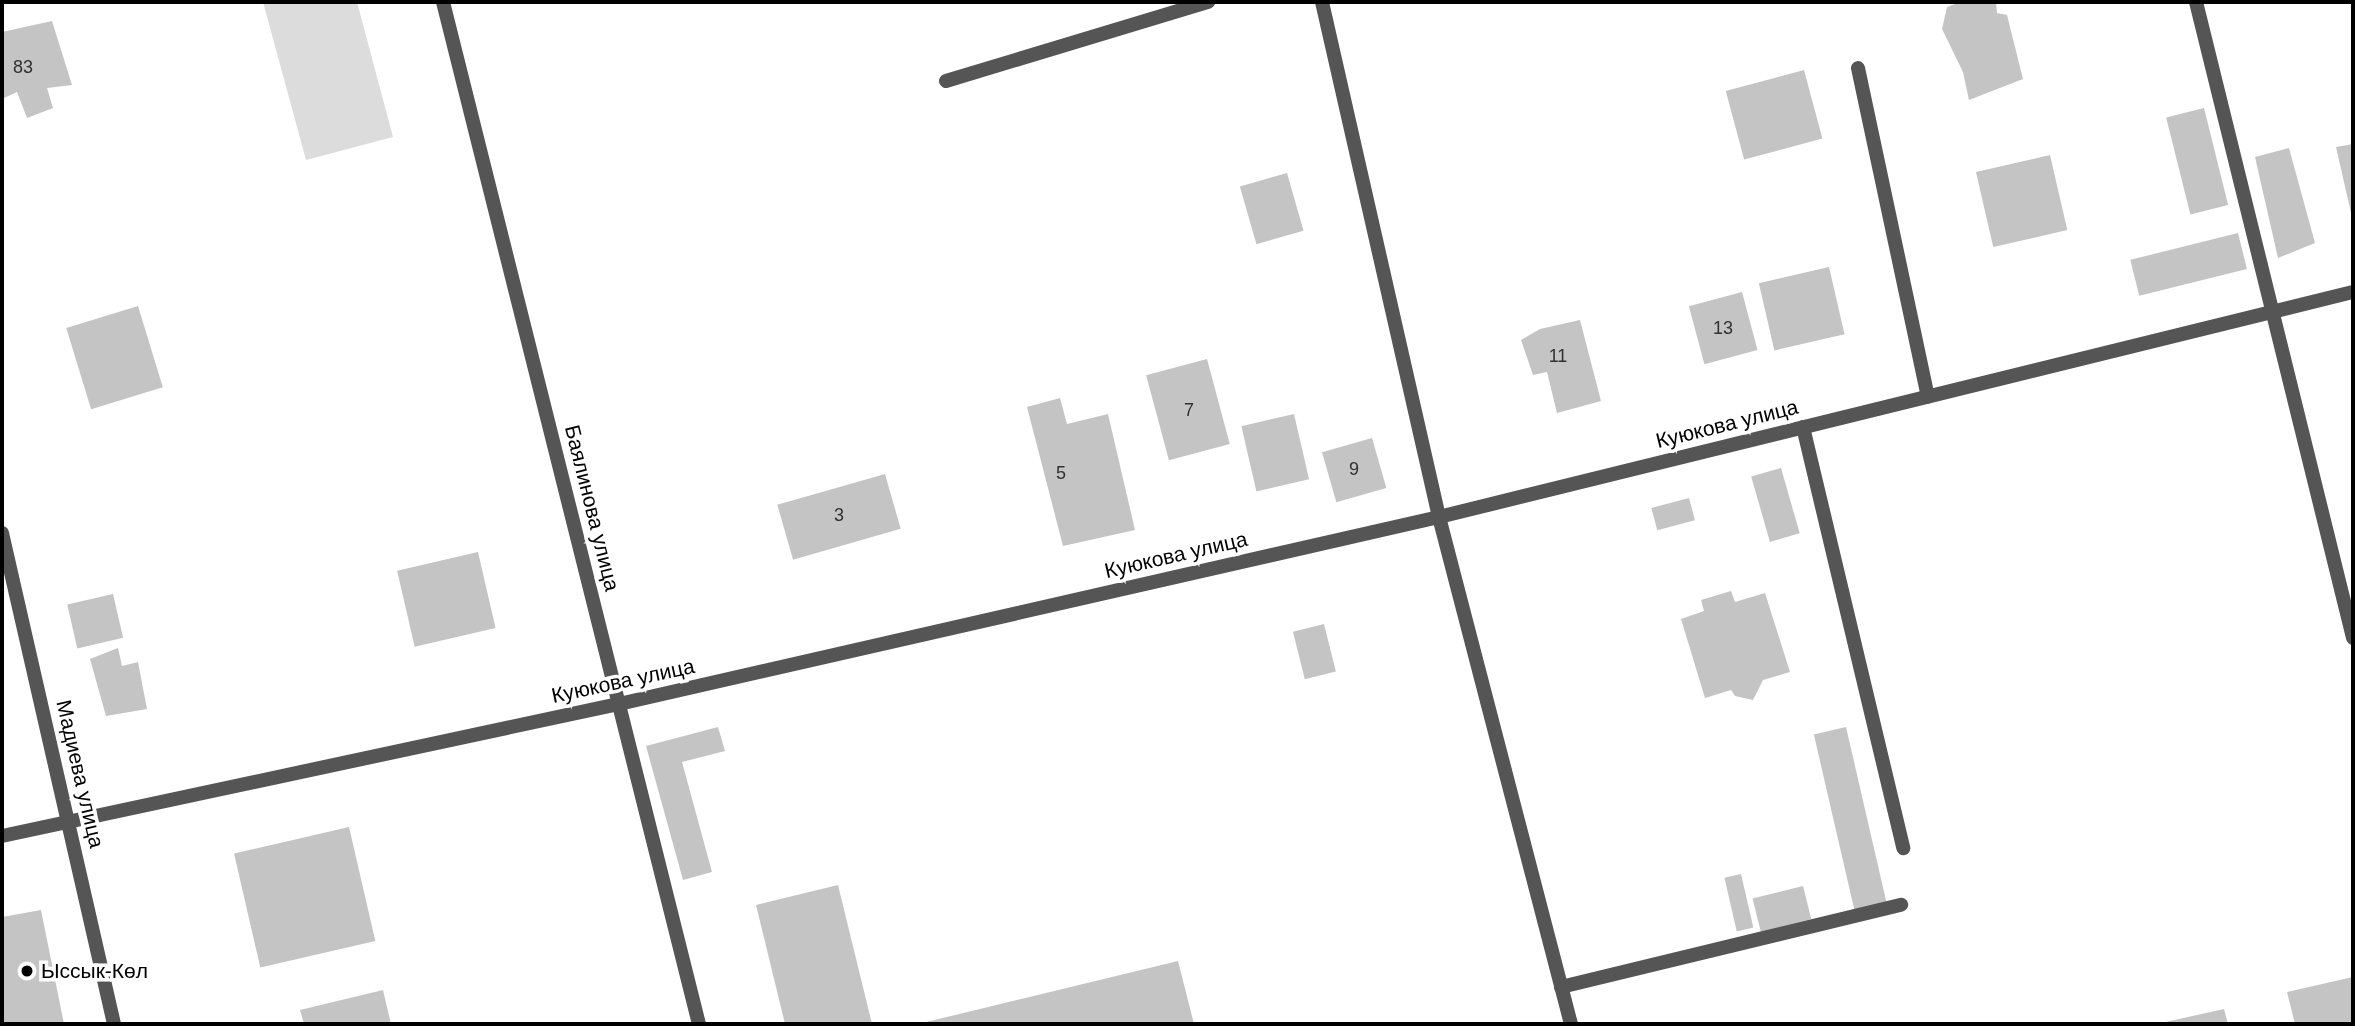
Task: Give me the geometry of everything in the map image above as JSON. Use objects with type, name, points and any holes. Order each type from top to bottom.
[{"type":"street","name":"Баялинова улица","points":[[443,2],[699,1024]]},
{"type":"street","points":[[946,81],[1208,2]]},
{"type":"street","points":[[1322,2],[1439,517],[1571,1024]]},
{"type":"street","points":[[2196,2],[2353,638]]},
{"type":"street","points":[[1858,68],[1928,397]]},
{"type":"street","name":"Куюкова улица","points":[[2,836],[619,704],[1439,517],[2353,292]]},
{"type":"street","points":[[1803,427],[1903,848]]},
{"type":"street","name":"Мадиева улица","points":[[2,533],[114,1024]]},
{"type":"street","points":[[1561,987],[1901,905]]},
{"type":"shaded area","points":[[263,2],[357,2],[393,137],[306,160]]},
{"type":"building","points":[[1960,2],[1996,2],[1997,13],[2007,15],[2023,79],[1969,100],[1963,72],[1942,29],[1947,7]]},
{"type":"building","points":[[52,21],[72,85],[47,88],[53,108],[27,118],[17,92],[2,99],[2,32]]},
{"type":"building","points":[[1804,70],[1822,139],[1744,160],[1726,91]]},
{"type":"building","points":[[2204,108],[2228,205],[2190,214],[2166,117]]},
{"type":"building","points":[[2353,144],[2353,212],[2351,213],[2336,147]]},
{"type":"building","points":[[2289,148],[2315,243],[2278,258],[2255,157]]},
{"type":"building","points":[[2050,155],[2067,230],[1993,247],[1976,172]]},
{"type":"building","points":[[1287,173],[1304,231],[1256,244],[1240,187]]},
{"type":"building","points":[[2238,233],[2247,269],[2139,296],[2130,260]]},
{"type":"building","points":[[1829,267],[1845,334],[1774,350],[1759,283]]},
{"type":"building","points":[[1742,292],[1758,350],[1704,364],[1689,306]]},
{"type":"building","points":[[138,306],[163,387],[91,409],[66,328]]},
{"type":"building","points":[[1580,320],[1601,401],[1557,413],[1547,372],[1533,375],[1521,340],[1540,329]]},
{"type":"building","points":[[1207,359],[1230,444],[1169,460],[1146,375]]},
{"type":"building","points":[[1060,398],[1067,424],[1108,414],[1135,530],[1063,546],[1027,407]]},
{"type":"building","points":[[1294,414],[1309,479],[1256,491],[1241,426]]},
{"type":"building","points":[[1372,438],[1386,488],[1336,502],[1322,452]]},
{"type":"building","points":[[1781,468],[1800,533],[1770,542],[1751,477]]},
{"type":"building","points":[[885,474],[901,529],[793,560],[777,505]]},
{"type":"building","points":[[1689,498],[1695,520],[1657,530],[1651,508]]},
{"type":"building","points":[[478,552],[496,628],[415,647],[397,571]]},
{"type":"building","points":[[1731,591],[1735,602],[1765,593],[1790,672],[1763,680],[1753,700],[1735,696],[1731,690],[1705,698],[1681,619],[1704,611],[1701,600]]},
{"type":"building","points":[[113,594],[123,638],[77,648],[67,605]]},
{"type":"building","points":[[1324,624],[1336,672],[1305,679],[1293,632]]},
{"type":"building","points":[[118,648],[122,666],[138,662],[147,709],[106,716],[90,659]]},
{"type":"building","points":[[718,727],[725,751],[682,762],[712,872],[683,880],[646,746]]},
{"type":"building","points":[[1846,727],[1886,902],[1854,910],[1814,734]]},
{"type":"building","points":[[349,827],[375,941],[260,968],[234,854]]},
{"type":"building","points":[[1741,874],[1753,928],[1737,931],[1724,878]]},
{"type":"building","points":[[838,885],[872,1024],[785,1024],[756,905]]},
{"type":"building","points":[[1803,886],[1811,919],[1761,932],[1753,899]]},
{"type":"building","name":"Ыссык-Көл","points":[[41,910],[64,1024],[2,1024],[2,917]]},
{"type":"building","points":[[1178,961],[1194,1024],[922,1023]]},
{"type":"building","points":[[2353,977],[2353,1024],[2295,1024],[2287,992]]},
{"type":"building","points":[[383,990],[391,1024],[304,1024],[300,1010]]},
{"type":"building","points":[[2224,1009],[2228,1024],[2161,1024],[2161,1023]]},
{"type":"place","name":"Ыссык-Көл","points":[[27,971]]}]
